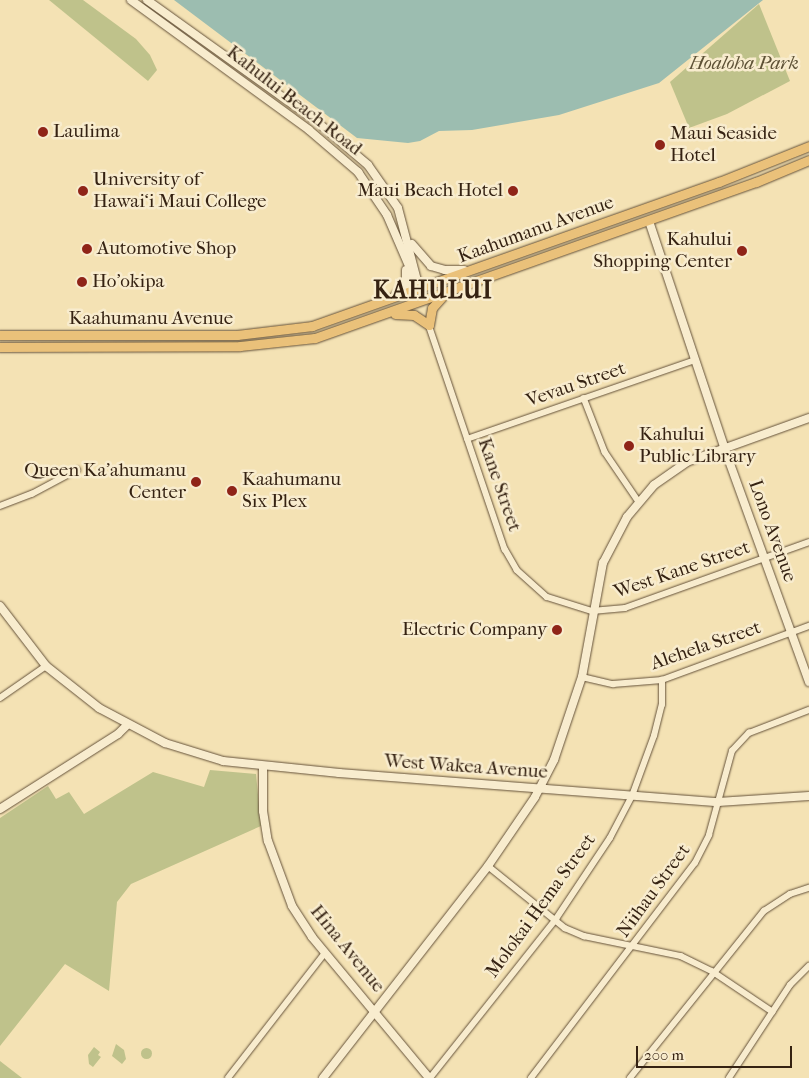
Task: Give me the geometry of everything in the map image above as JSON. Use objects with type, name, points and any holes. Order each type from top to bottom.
[{"type":"main road","name":"Kaahumanu Avenue","points":[[0,335],[173,335],[276,332],[339,319],[752,170],[809,146]]},
{"type":"main road","name":"Kaahumanu Avenue","points":[[0,347],[173,347],[278,344],[315,338],[387,315],[648,221],[756,182],[809,160]]},
{"type":"main road","points":[[752,170],[756,182]]},
{"type":"main road","points":[[644,209],[648,221]]},
{"type":"main road","points":[[534,248],[538,260]]},
{"type":"main road","points":[[418,290],[429,325]]},
{"type":"main road","points":[[429,325],[432,308],[446,293]]},
{"type":"main road","points":[[387,315],[414,315],[429,325]]},
{"type":"main road","points":[[173,335],[173,347]]},
{"type":"street","name":"Kahului Beach Road","points":[[131,0],[336,150],[373,191],[403,253],[418,290]]},
{"type":"street","name":"Kahului Beach Road","points":[[147,0],[344,142],[384,184],[403,224],[418,290]]},
{"type":"street","points":[[198,48],[205,41]]},
{"type":"street","points":[[373,191],[384,184]]},
{"type":"street","name":"Lono Avenue","points":[[648,221],[724,447],[809,682]]},
{"type":"street","points":[[403,224],[415,250],[431,266],[452,271],[478,268]]},
{"type":"street","points":[[385,302],[406,286],[403,253]]},
{"type":"street","name":"Kane Street","points":[[429,325],[502,540],[517,570],[547,597],[592,611]]},
{"type":"street","name":"Vevau Street","points":[[468,439],[695,360]]},
{"type":"street","points":[[584,398],[605,452],[639,502]]},
{"type":"street","points":[[323,1078],[488,866],[539,789],[554,760],[582,677],[592,611],[602,563],[618,531],[639,502],[671,472],[724,447],[809,418]]},
{"type":"street","points":[[0,506],[32,494],[77,470]]},
{"type":"street","name":"West Kane Street","points":[[592,611],[638,604],[809,542]]},
{"type":"street","name":"West Wakea Avenue","points":[[0,607],[46,666],[99,708],[127,725],[191,752],[263,767],[632,796],[718,802],[809,796]]},
{"type":"street","name":"Alehela Street","points":[[582,677],[613,684],[662,680],[809,626]]},
{"type":"street","points":[[0,698],[46,666]]},
{"type":"street","name":"Molokai Hema Street","points":[[429,1078],[556,919],[589,873],[632,796],[662,705],[662,680]]},
{"type":"street","name":"Niihau Street","points":[[531,1078],[635,946],[695,864],[709,835],[729,758],[743,737],[809,710]]},
{"type":"street","points":[[0,809],[118,734],[127,725]]},
{"type":"street","name":"Hina Avenue","points":[[263,767],[263,811],[277,871],[292,906],[325,953],[429,1078]]},
{"type":"street","points":[[488,866],[577,934],[681,956],[712,971],[773,1012]]},
{"type":"street","points":[[630,1078],[712,971],[764,911],[790,894],[809,888]]},
{"type":"street","points":[[228,1078],[325,953]]},
{"type":"street","points":[[729,1078],[790,985],[809,966]]},
{"type":"green space","points":[[49,0],[83,0],[136,39],[150,55],[157,70],[148,81]]},
{"type":"green space","name":"Hoaloha Park","points":[[759,4],[790,81],[727,114],[689,128],[670,82]]},
{"type":"green space","points":[[210,770],[256,774],[261,826],[131,884],[117,902],[109,991],[65,964],[0,1046],[0,818],[48,786],[56,799],[69,792],[84,814],[153,772],[204,787]]},
{"type":"green space","points":[[116,1044],[124,1050],[126,1059],[122,1064],[112,1056]]},
{"type":"green space","points":[[94,1047],[100,1052],[98,1055],[101,1057],[93,1067],[89,1064],[88,1055]]},
{"type":"green space","points":[[146,1047],[152,1053],[146,1059],[140,1053]]},
{"type":"green space","points":[[0,1061],[22,1078],[0,1078]]},
{"type":"shaded area","points":[[174,0],[763,0],[659,83],[559,115],[472,130],[439,131],[420,141],[408,143],[357,138]]},
{"type":"place","name":"Laulima","points":[[43,132]]},
{"type":"place","name":"Maui Seaside Hotel","points":[[660,145]]},
{"type":"place","name":"University of Hawai‘i Maui College","points":[[83,191]]},
{"type":"place","name":"Maui Beach Hotel","points":[[513,191]]},
{"type":"place","name":"Automotive Shop","points":[[87,249]]},
{"type":"place","name":"Kahului Shopping Center","points":[[742,251]]},
{"type":"place","name":"Ho'okipa","points":[[82,282]]},
{"type":"place","name":"Kahului Public Library","points":[[629,446]]},
{"type":"place","name":"Queen Ka'ahumanu Center","points":[[196,482]]},
{"type":"place","name":"Kaahumanu Six Plex","points":[[232,491]]},
{"type":"place","name":"Electric Company","points":[[557,630]]},
{"type":"district","name":"KAHULUI","points":[[433,291]]}]
